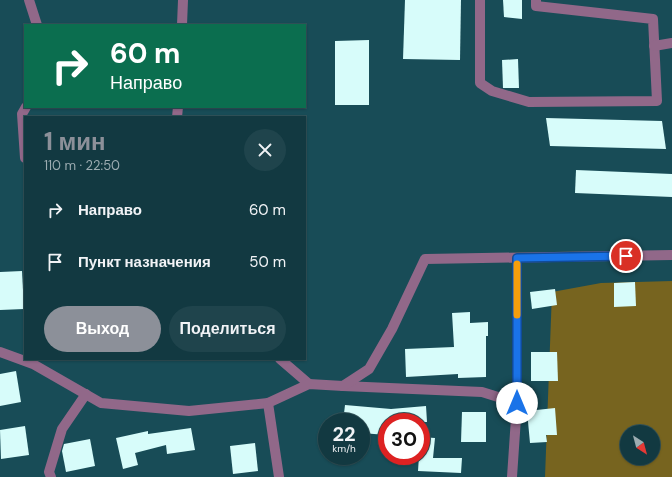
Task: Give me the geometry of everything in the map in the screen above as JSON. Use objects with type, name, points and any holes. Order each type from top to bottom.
[{"type":"street","points":[[29,0],[37,24]]},
{"type":"street","points":[[182,24],[183,0]]},
{"type":"street","points":[[480,0],[480,83],[492,91],[529,102],[657,102],[653,18],[536,6],[536,0]]},
{"type":"street","points":[[654,46],[672,44]]},
{"type":"street","points":[[24,143],[22,114],[25,108]]},
{"type":"street","points":[[343,386],[369,369],[392,329],[425,260],[672,255]]},
{"type":"street","points":[[512,477],[517,403],[517,258]]},
{"type":"street","points":[[0,352],[33,364],[101,402],[188,411],[268,404],[309,384],[482,392],[517,403]]},
{"type":"street","points":[[281,360],[309,384]]},
{"type":"street","points":[[51,477],[49,472],[62,429],[86,394]]},
{"type":"street","points":[[268,404],[279,477]]},
{"type":"shaded area","points":[[672,281],[672,477],[545,477],[552,292],[601,283]]},
{"type":"building","points":[[405,0],[461,0],[460,60],[403,59]]},
{"type":"building","points":[[503,0],[522,0],[522,19],[504,17]]},
{"type":"building","points":[[369,40],[369,105],[335,105],[335,41]]},
{"type":"building","points":[[518,59],[519,88],[503,88],[502,60]]},
{"type":"building","points":[[546,118],[662,121],[666,149],[550,146]]},
{"type":"building","points":[[576,170],[672,174],[672,197],[575,193]]},
{"type":"building","points":[[22,271],[24,309],[0,310],[0,272]]},
{"type":"building","points":[[635,282],[636,306],[614,307],[614,283]]},
{"type":"building","points":[[555,289],[557,305],[532,309],[530,292]]},
{"type":"building","points":[[470,312],[470,323],[488,322],[488,336],[486,336],[486,377],[458,378],[458,374],[406,377],[405,349],[454,347],[452,313]]},
{"type":"building","points":[[531,352],[557,352],[558,381],[531,381]]},
{"type":"building","points":[[16,371],[21,402],[0,406],[0,374]]},
{"type":"building","points":[[345,405],[391,409],[426,406],[426,413],[378,413],[378,434],[370,434],[370,413],[344,413]]},
{"type":"building","points":[[555,408],[557,435],[546,435],[547,442],[530,443],[527,411]]},
{"type":"building","points":[[462,412],[486,412],[486,442],[461,442]]},
{"type":"building","points":[[25,426],[29,455],[1,459],[0,430]]},
{"type":"building","points":[[191,428],[195,450],[167,454],[166,445],[135,453],[138,465],[123,469],[116,438],[148,431],[148,434]]},
{"type":"building","points":[[430,438],[435,438],[433,458],[462,458],[461,473],[418,471],[418,465],[430,465]]},
{"type":"building","points":[[90,439],[95,466],[66,472],[62,451],[64,444]]},
{"type":"building","points":[[255,443],[258,471],[233,474],[230,446]]},
{"type":"slow traffic","points":[[517,264],[517,315]]},
{"type":"route","points":[[517,403],[517,258],[626,256]]}]
